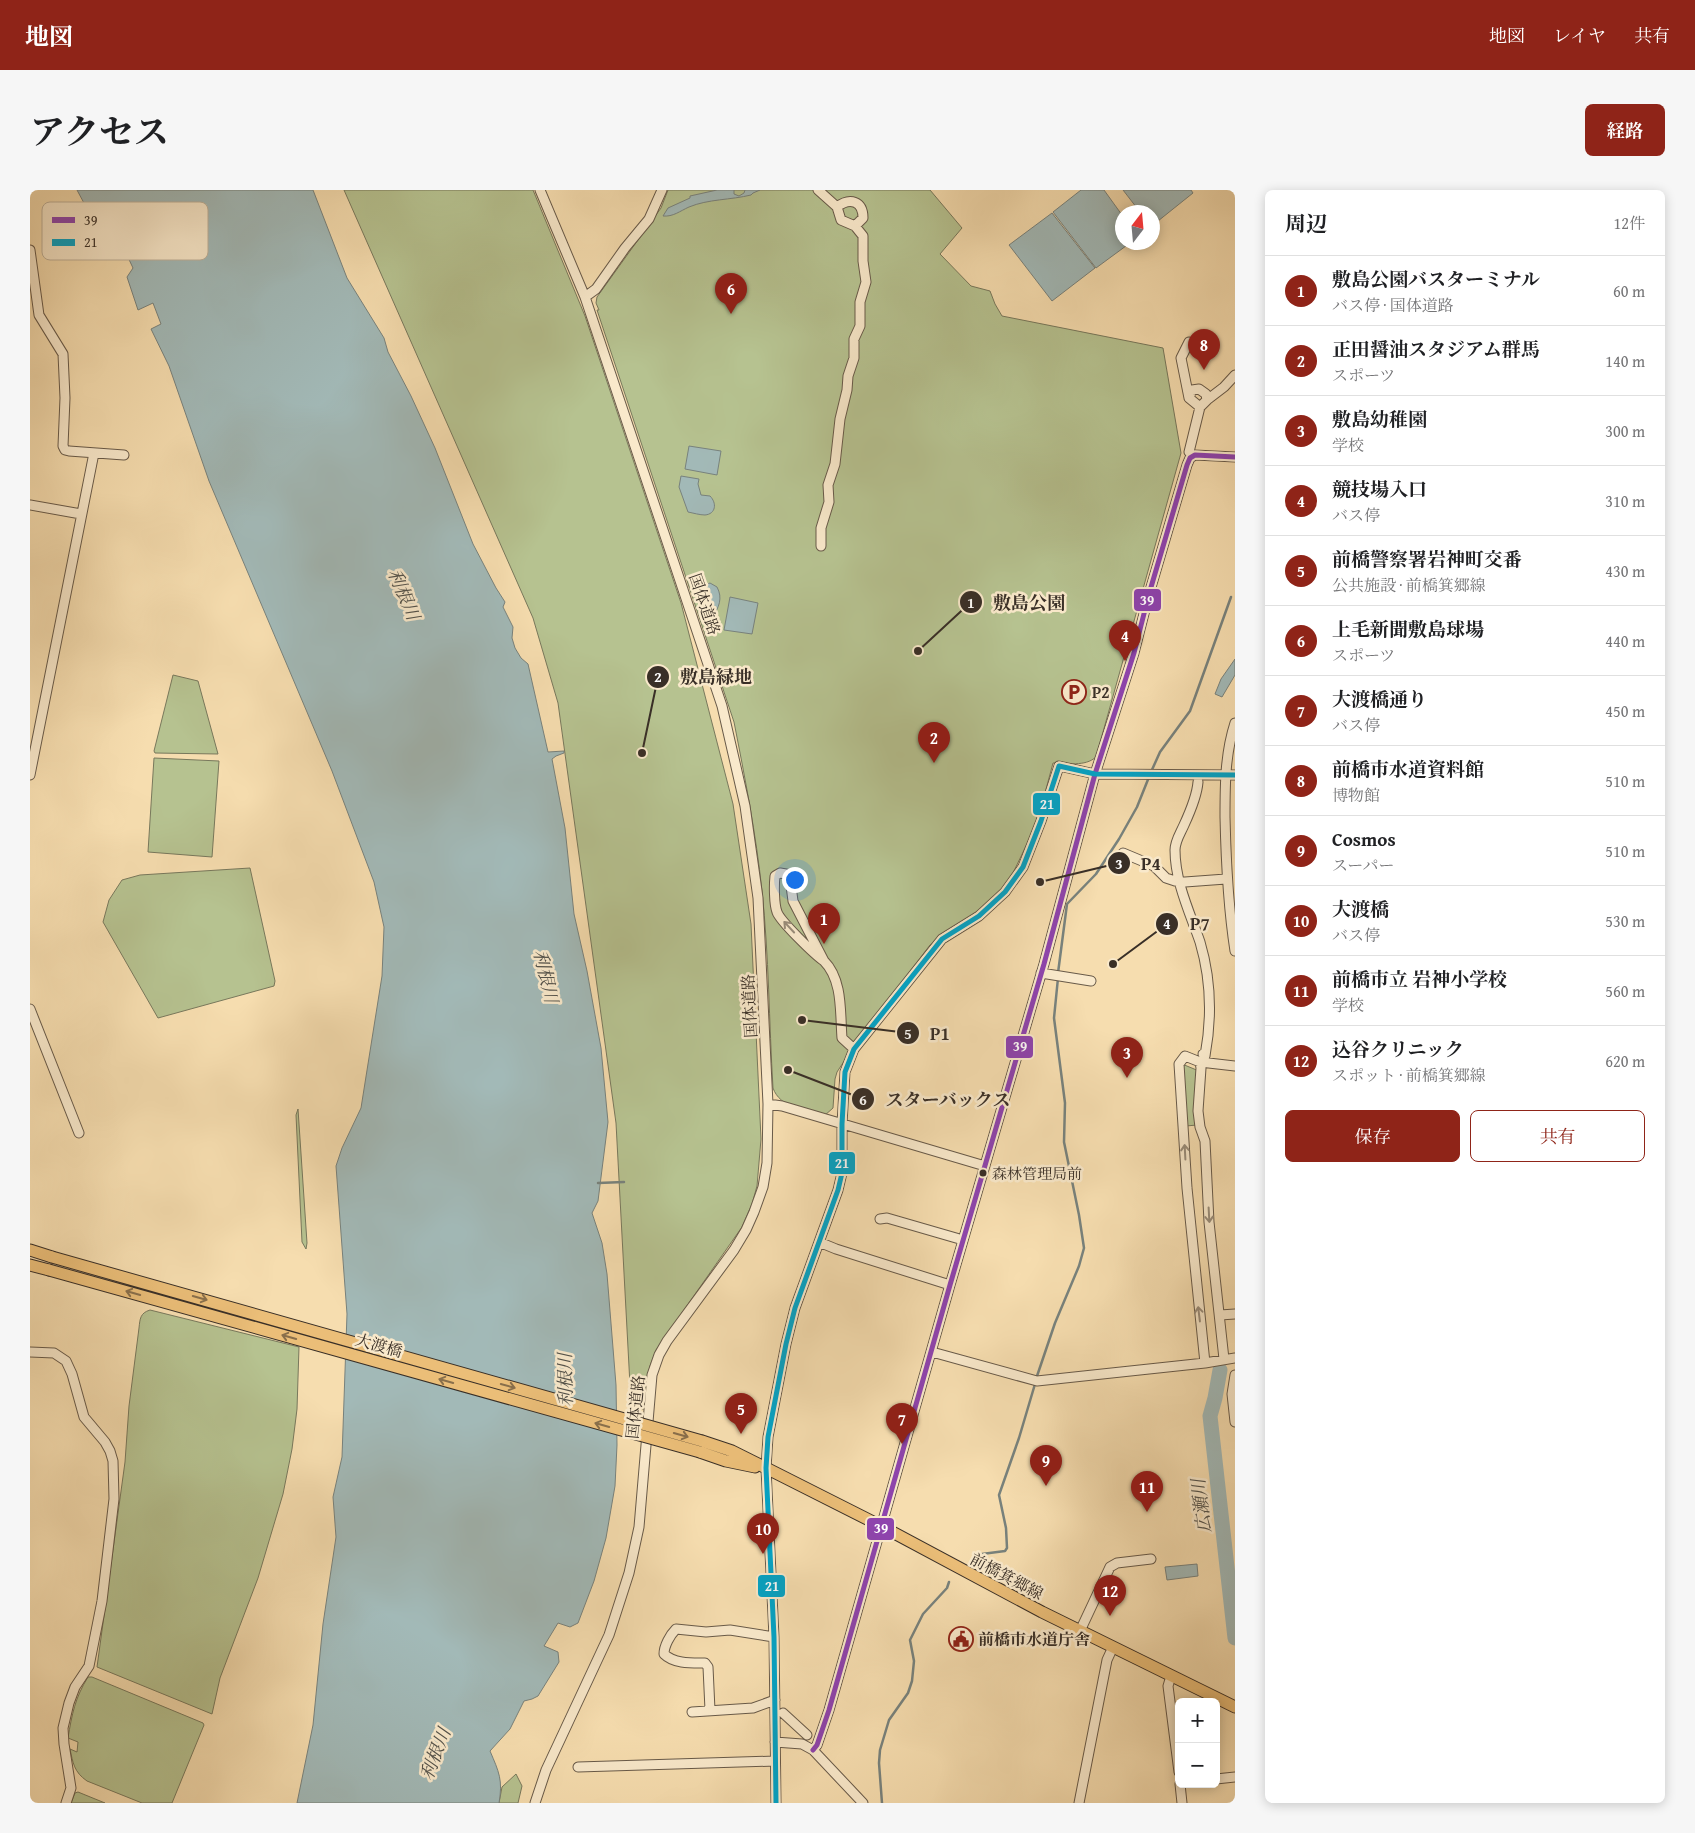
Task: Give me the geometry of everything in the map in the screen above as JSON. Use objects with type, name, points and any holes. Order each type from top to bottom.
[{"type":"main road","name":"大渡橋","points":[[30,1250],[701,1446]]},
{"type":"main road","name":"大渡橋","points":[[30,1265],[701,1446]]},
{"type":"main road","name":"前橋箕郷線","points":[[701,1446],[732,1451],[881,1526],[957,1568],[1113,1648],[1235,1707]]},
{"type":"street","name":"国体道路","points":[[535,1803],[550,1762],[609,1635],[629,1573],[639,1527],[650,1389],[654,1368],[667,1340],[734,1250],[754,1212],[767,1162],[768,1104],[758,898],[745,806],[722,706],[585,297],[540,190]]},
{"type":"street","points":[[585,297],[596,289],[625,248],[649,219],[662,190]]},
{"type":"street","points":[[818,190],[837,206],[841,220],[856,226],[863,236],[863,261],[866,282],[860,302],[860,326],[854,339],[854,358],[848,376],[847,390],[840,419],[835,464],[828,485],[829,502],[821,528],[821,546]]},
{"type":"street","points":[[837,206],[844,202],[852,201],[858,204],[863,211],[863,218],[856,226]]},
{"type":"street","points":[[30,250],[39,315],[64,354],[66,398],[63,446],[65,450],[69,451],[124,455]]},
{"type":"street","points":[[1188,398],[1181,358],[1189,342]]},
{"type":"street","points":[[1204,404],[1235,375]]},
{"type":"street","points":[[1188,398],[1192,390],[1199,389],[1206,394],[1189,452]]},
{"type":"street","points":[[1188,398],[1204,404]]},
{"type":"street","points":[[30,775],[94,453]]},
{"type":"street","points":[[812,1750],[819,1741],[829,1710],[1041,973],[1095,774],[1134,653],[1149,594],[1188,461],[1192,457],[1199,455],[1235,457]]},
{"type":"street","points":[[30,505],[81,514]]},
{"type":"street","points":[[1235,723],[1227,753],[1230,775],[1230,832],[1226,879],[1235,951]]},
{"type":"street","points":[[776,1803],[774,1637],[766,1468],[768,1437],[795,1308],[820,1242],[842,1173],[845,1072],[854,1049],[942,939],[979,916],[1005,892],[1023,868],[1059,766],[1095,774],[1230,775]]},
{"type":"street","points":[[1198,782],[1192,805],[1177,838],[1175,850],[1179,882],[1200,944],[1208,975],[1209,1035],[1204,1056],[1201,1058],[1198,1111],[1205,1141],[1209,1222],[1224,1359]]},
{"type":"street","points":[[1123,853],[1154,866],[1168,879],[1179,882],[1226,879]]},
{"type":"street","points":[[824,961],[793,901],[790,878],[786,874],[780,873],[776,876],[774,882],[777,914],[815,955],[829,965],[838,987],[842,1038],[854,1049]]},
{"type":"street","points":[[1041,973],[1091,981]]},
{"type":"street","points":[[30,1009],[79,1133]]},
{"type":"street","points":[[1205,1363],[1186,1188],[1179,1064],[1185,1056],[1235,1066]]},
{"type":"street","points":[[768,1104],[985,1166]]},
{"type":"street","points":[[880,1219],[887,1218],[963,1240]]},
{"type":"street","points":[[820,1242],[836,1249],[950,1285]]},
{"type":"street","points":[[1220,1315],[1235,1314]]},
{"type":"street","points":[[30,1352],[54,1353],[66,1362],[72,1374],[84,1417],[105,1442],[113,1461],[114,1499],[102,1601],[89,1666],[75,1687],[63,1728],[71,1788],[66,1803]]},
{"type":"street","points":[[932,1352],[1037,1381],[1205,1363],[1235,1358],[1232,1394],[1235,1422]]},
{"type":"street","points":[[1080,1631],[1110,1567],[1117,1563],[1151,1559]]},
{"type":"street","points":[[710,1710],[708,1667],[705,1663],[688,1663],[667,1658],[664,1654],[664,1650],[673,1632],[676,1629],[706,1632],[730,1630],[774,1637]]},
{"type":"street","points":[[1079,1803],[1107,1660],[1113,1648]]},
{"type":"street","points":[[1172,1676],[1168,1686],[1175,1743]]},
{"type":"street","points":[[692,1712],[753,1708],[775,1700]]},
{"type":"street","points":[[783,1713],[807,1735]]},
{"type":"street","points":[[775,1742],[802,1744],[812,1750],[863,1803]]},
{"type":"street","points":[[578,1767],[775,1762]]},
{"type":"street","points":[[1220,1779],[1235,1777]]},
{"type":"street","points":[[1180,1788],[1182,1803]]},
{"type":"green space","points":[[344,190],[533,190],[585,316],[681,603],[733,804],[751,924],[761,1139],[757,1186],[742,1227],[656,1350],[650,1366],[644,1409],[635,1409],[631,1404],[616,1123],[558,703],[533,618]]},
{"type":"green space","points":[[668,190],[930,190],[962,228],[940,254],[971,286],[990,291],[1002,316],[1163,348],[1181,453],[1096,757],[1081,763],[1053,763],[1037,823],[1013,873],[1003,888],[988,902],[973,915],[930,945],[860,1037],[837,1072],[833,1108],[824,1116],[787,1104],[776,1095],[773,1088],[768,964],[760,870],[734,722],[597,310],[599,310],[596,303],[597,297],[661,208]]},
{"type":"green space","points":[[173,675],[198,681],[218,754],[155,753]]},
{"type":"green space","points":[[154,758],[219,761],[212,857],[148,852]]},
{"type":"green space","points":[[250,868],[275,981],[274,986],[158,1018],[103,922],[109,900],[122,880],[140,875]]},
{"type":"green space","points":[[1182,1064],[1199,1071],[1197,1125],[1186,1126]]},
{"type":"green space","points":[[298,1109],[306,1249],[302,1242],[296,1115]]},
{"type":"green space","points":[[150,1310],[299,1347],[297,1409],[292,1449],[283,1494],[258,1578],[220,1678],[212,1714],[97,1667],[125,1462],[129,1406],[140,1322],[142,1315]]},
{"type":"green space","points":[[88,1677],[203,1723],[204,1725],[172,1803],[142,1803],[87,1781],[77,1771],[70,1749],[77,1752],[78,1742],[68,1738],[75,1706]]},
{"type":"green space","points":[[516,1774],[522,1786],[518,1803],[499,1803],[502,1787]]},
{"type":"green space","points":[[78,1792],[105,1803],[71,1803],[75,1793]]},
{"type":"water","name":"利根川","points":[[77,190],[313,190],[347,278],[384,338],[388,352],[435,448],[473,544],[505,602],[503,607],[513,627],[512,638],[515,648],[521,658],[528,664],[548,752],[564,751],[564,753],[552,759],[565,828],[574,914],[601,1048],[608,1122],[598,1201],[592,1213],[602,1243],[607,1274],[616,1385],[617,1445],[615,1486],[606,1538],[594,1581],[578,1623],[570,1627],[558,1623],[544,1646],[558,1652],[559,1662],[538,1696],[524,1701],[510,1729],[490,1751],[499,1776],[501,1788],[499,1803],[297,1803],[313,1725],[323,1624],[336,1537],[333,1497],[342,1457],[347,1314],[336,1166],[342,1148],[361,1108],[382,976],[384,927],[374,882],[332,771],[209,481],[169,366],[151,329],[161,324],[153,303],[138,310],[127,277],[133,268],[129,260],[208,260],[208,202],[83,202]]},
{"type":"water","points":[[717,190],[734,190],[734,194],[739,196],[745,190],[760,190],[751,195],[696,204],[673,215],[663,216],[668,208],[690,198],[690,196]]},
{"type":"water","points":[[1081,190],[1104,190],[1115,205],[1115,250],[1120,250],[1096,268],[1053,212]]},
{"type":"water","points":[[1123,190],[1191,190],[1193,193],[1160,219],[1160,205],[1135,205]]},
{"type":"water","points":[[1052,213],[1095,268],[1052,301],[1009,245]]},
{"type":"water","points":[[689,446],[721,451],[717,475],[685,469]]},
{"type":"water","points":[[681,476],[699,479],[698,484],[701,495],[710,496],[714,502],[714,508],[711,513],[705,515],[688,512],[679,487]]},
{"type":"water","points":[[710,583],[717,587],[720,595],[717,610],[712,617],[716,623],[715,625],[710,625],[699,592],[701,586]]},
{"type":"water","points":[[730,597],[758,603],[752,634],[724,630]]},
{"type":"water","points":[[1235,659],[1235,675],[1222,697],[1215,694],[1221,679]]},
{"type":"water","points":[[1197,1564],[1198,1576],[1167,1580],[1165,1567]]},
{"type":"waterway","points":[[1151,772],[1160,752],[1190,711],[1231,597]]},
{"type":"waterway","points":[[1058,973],[1067,904],[1096,874],[1119,839],[1137,807],[1149,777]]},
{"type":"waterway","points":[[1036,1379],[1084,1248],[1064,1142],[1065,1103],[1054,1018],[1058,978]]},
{"type":"waterway","points":[[598,1183],[624,1182]]},
{"type":"waterway","name":"広瀬川","points":[[1220,1370],[1210,1416],[1235,1638]]},
{"type":"waterway","points":[[973,1558],[982,1554],[1005,1551],[1007,1548],[1006,1528],[999,1495],[1035,1384]]},
{"type":"waterway","points":[[882,1803],[880,1750],[889,1720],[908,1693],[912,1681],[914,1661],[910,1640],[923,1614],[947,1588],[949,1582]]},
{"type":"transit line","name":"39","points":[[813,1750],[817,1745],[829,1710],[1044,964],[1095,774],[1134,653],[1149,594],[1187,465],[1190,458],[1195,455],[1235,457]]},
{"type":"transit line","name":"21","points":[[776,1803],[774,1637],[766,1468],[768,1437],[795,1308],[838,1190],[842,1173],[845,1072],[854,1049],[942,939],[979,916],[1005,892],[1023,867],[1041,821],[1059,766],[1095,774],[1235,775]]},
{"type":"place","name":"上毛新聞敷島球場","points":[[731,314]]},
{"type":"place","name":"前橋市水道資料館","points":[[1204,370]]},
{"type":"place","name":"敷島公園","points":[[918,651]]},
{"type":"place","name":"競技場入口","points":[[1125,661]]},
{"type":"place","name":"P2","points":[[1074,692]]},
{"type":"place","name":"敷島緑地","points":[[642,753]]},
{"type":"place","name":"正田醤油スタジアム群馬","points":[[934,763]]},
{"type":"place","name":"P4","points":[[1040,882]]},
{"type":"place","name":"敷島公園バスターミナル","points":[[824,944]]},
{"type":"place","name":"P7","points":[[1113,964]]},
{"type":"place","name":"P1","points":[[802,1020]]},
{"type":"place","name":"スターバックス","points":[[788,1070]]},
{"type":"place","name":"敷島幼稚園","points":[[1127,1078]]},
{"type":"place","name":"森林管理局前","points":[[983,1173]]},
{"type":"place","name":"前橋警察署岩神町交番","points":[[741,1434]]},
{"type":"place","name":"大渡橋通り","points":[[902,1444]]},
{"type":"place","name":"Cosmos","points":[[1046,1486]]},
{"type":"place","name":"前橋市立 岩神小学校","points":[[1147,1512]]},
{"type":"place","name":"大渡橋","points":[[763,1554]]},
{"type":"place","name":"込谷クリニック","points":[[1110,1616]]},
{"type":"place","name":"前橋市水道庁舎","points":[[961,1639]]}]
